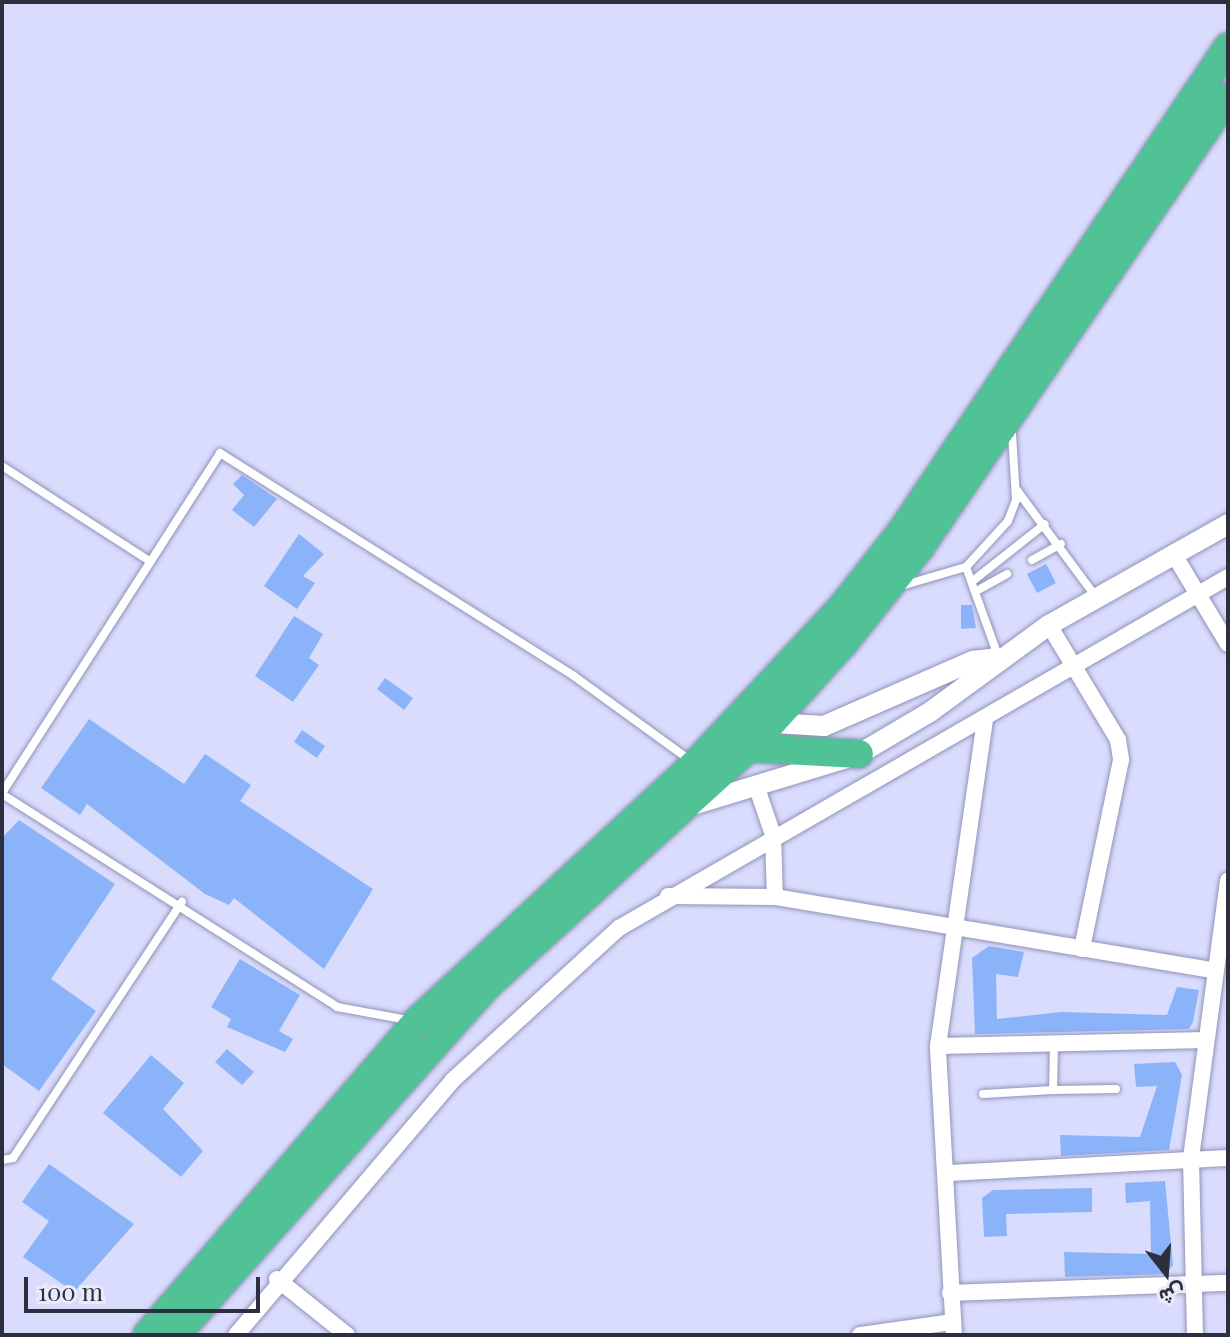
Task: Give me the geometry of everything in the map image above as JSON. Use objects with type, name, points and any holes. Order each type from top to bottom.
[{"type":"highway","points":[[147,1335],[417,1021],[695,764],[775,684],[901,532],[1228,47]]},
{"type":"highway","points":[[176,1335],[487,986],[775,723],[889,590],[1018,407],[1228,97]]},
{"type":"highway","points":[[749,748],[859,754]]},
{"type":"highway","points":[[187,1335],[234,1268]]},
{"type":"street","points":[[686,807],[758,791],[859,754],[930,712],[998,658],[1049,625],[1228,524]]},
{"type":"street","points":[[1173,553],[1228,644]]},
{"type":"street","points":[[236,1335],[277,1279],[517,1014],[664,896],[1074,669],[1228,577]]},
{"type":"street","points":[[1049,625],[1118,740],[1121,760],[1082,949]]},
{"type":"street","points":[[775,723],[824,726],[973,661],[998,658]]},
{"type":"street","points":[[860,1335],[953,1328],[948,1173],[938,1046],[985,719]]},
{"type":"street","points":[[758,791],[773,835],[775,897]]},
{"type":"street","points":[[1195,1335],[1191,1158],[1212,970],[1224,921],[1228,880]]},
{"type":"street","points":[[664,896],[775,897],[954,923],[1082,949],[1212,970]]},
{"type":"street","points":[[938,1046],[1206,1040]]},
{"type":"street","points":[[948,1173],[1228,1158]]},
{"type":"street","points":[[277,1279],[347,1335]]},
{"type":"street","points":[[950,1293],[1228,1283]]},
{"type":"lane","points":[[889,590],[966,567],[1008,521],[1015,488],[1009,454],[1018,407]]},
{"type":"lane","points":[[417,1021],[337,1007],[182,902],[2,794],[214,456],[224,453],[574,676],[695,764]]},
{"type":"lane","points":[[2,466],[148,560]]},
{"type":"lane","points":[[1015,488],[1061,544],[1097,597]]},
{"type":"lane","points":[[974,580],[1045,524]]},
{"type":"lane","points":[[1032,560],[1061,544]]},
{"type":"lane","points":[[966,567],[980,589],[998,658]]},
{"type":"lane","points":[[980,589],[1007,574]]},
{"type":"lane","points":[[2,1160],[13,1158],[182,902]]},
{"type":"lane","points":[[1053,1090],[1054,1043]]},
{"type":"lane","points":[[983,1094],[1116,1089]]},
{"type":"building","points":[[242,475],[277,499],[254,527],[232,510],[244,495],[233,484]]},
{"type":"building","points":[[299,534],[324,554],[303,576],[315,583],[297,609],[264,586]]},
{"type":"building","points":[[1046,564],[1056,583],[1037,593],[1027,574]]},
{"type":"building","points":[[961,605],[972,605],[976,628],[961,629]]},
{"type":"building","points":[[294,616],[323,634],[309,658],[319,665],[293,702],[255,676]]},
{"type":"building","points":[[385,678],[413,698],[404,710],[377,689]]},
{"type":"building","points":[[89,719],[184,784],[205,754],[251,785],[240,801],[373,889],[324,969],[234,898],[229,905],[205,894],[87,804],[80,815],[41,788]]},
{"type":"building","points":[[302,730],[325,746],[317,758],[294,742]]},
{"type":"building","points":[[19,820],[115,884],[51,979],[96,1011],[39,1091],[2,1064],[2,838]]},
{"type":"building","points":[[989,946],[1024,952],[1018,977],[996,974],[997,1019],[1061,1012],[1167,1015],[1177,987],[1199,990],[1193,1022],[1189,1029],[975,1034],[972,958]]},
{"type":"building","points":[[240,959],[300,995],[279,1031],[293,1039],[285,1052],[227,1027],[231,1019],[211,1007]]},
{"type":"building","points":[[227,1049],[254,1072],[242,1085],[215,1062]]},
{"type":"building","points":[[151,1055],[184,1083],[163,1109],[203,1151],[181,1177],[103,1113]]},
{"type":"building","points":[[1175,1062],[1182,1075],[1169,1150],[1061,1156],[1060,1135],[1140,1137],[1157,1086],[1136,1087],[1134,1064]]},
{"type":"building","points":[[49,1164],[134,1224],[74,1292],[23,1257],[49,1221],[22,1202]]},
{"type":"building","points":[[1165,1181],[1173,1265],[1166,1274],[1065,1277],[1064,1252],[1151,1254],[1150,1201],[1126,1203],[1125,1183]]},
{"type":"building","points":[[1092,1188],[1092,1212],[1006,1214],[1007,1236],[984,1237],[982,1198],[993,1190]]}]
